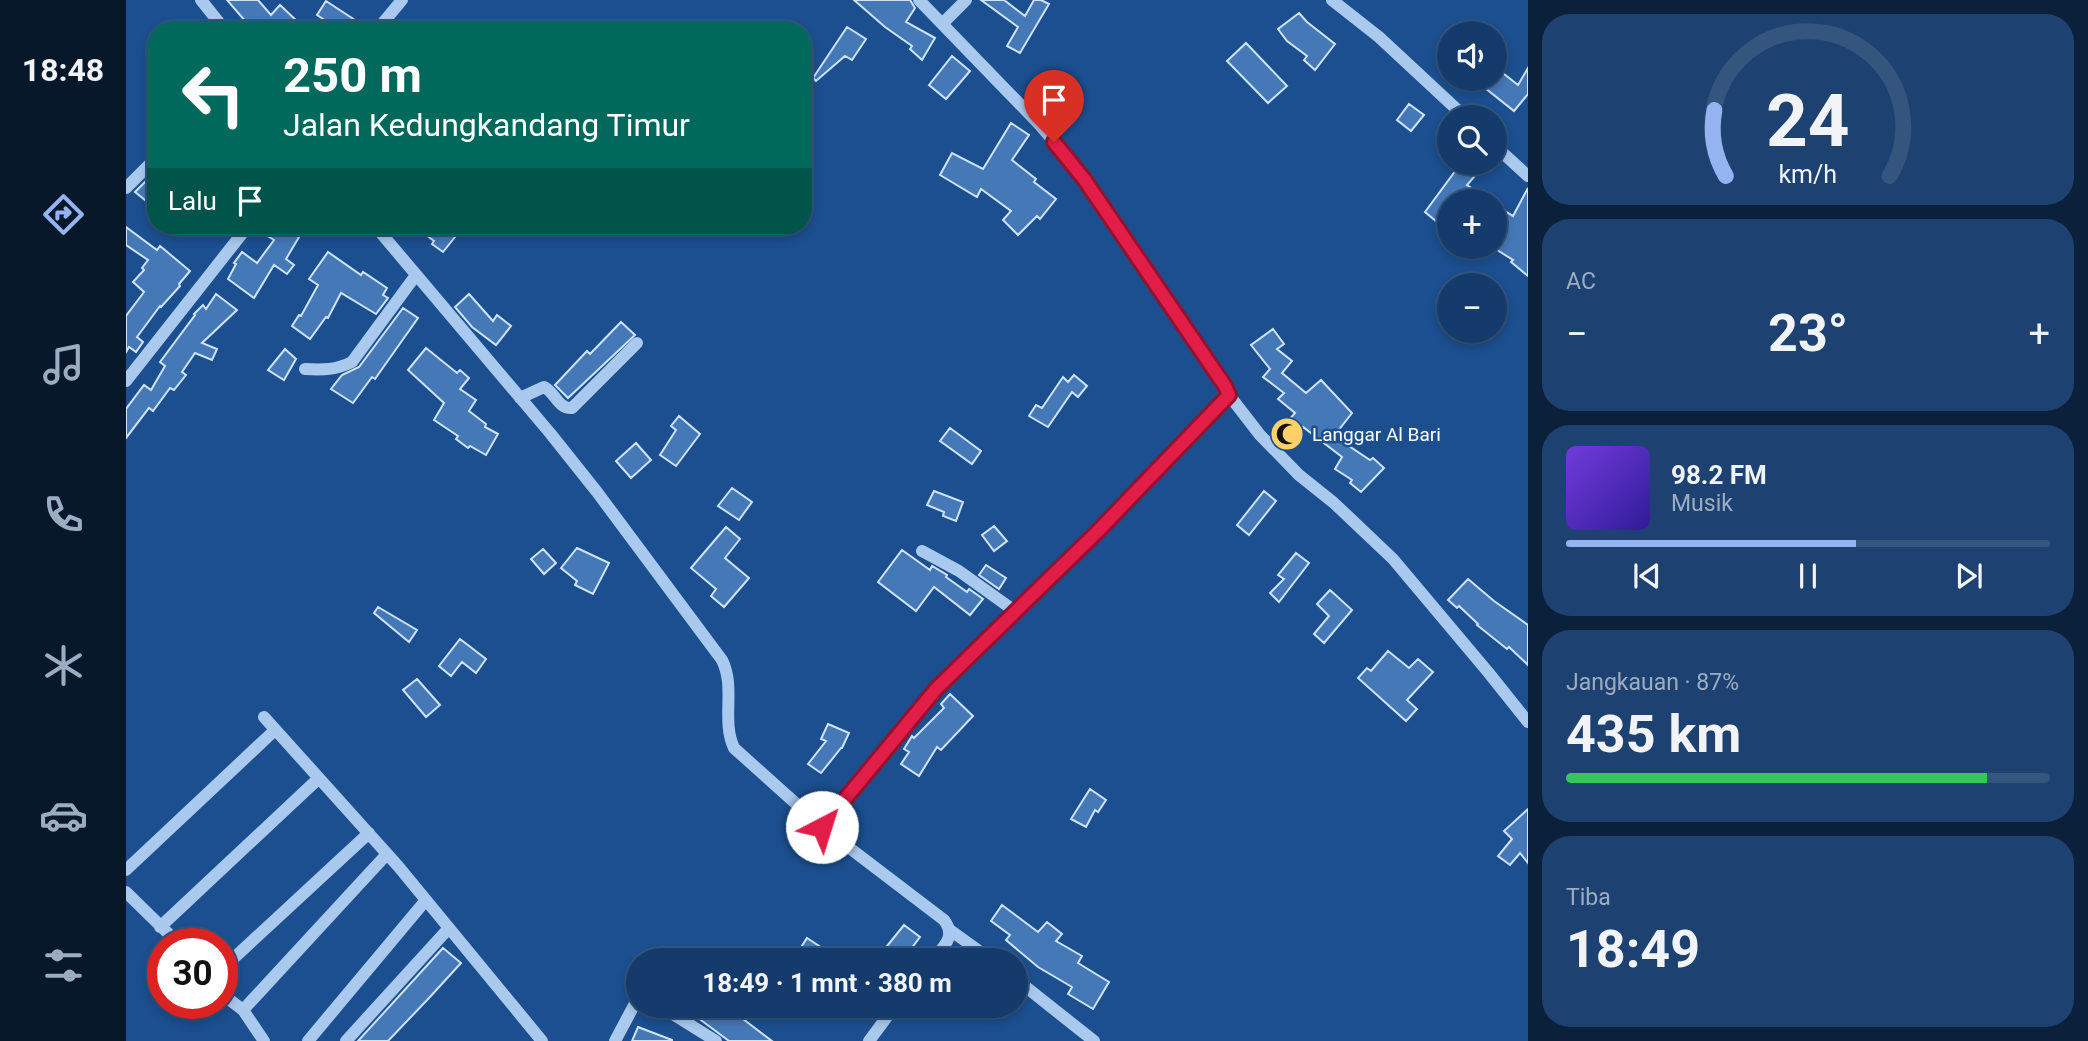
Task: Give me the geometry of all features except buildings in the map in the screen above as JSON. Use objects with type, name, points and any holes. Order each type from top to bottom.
[{"type":"street","points":[[201,0],[218,21]]},
{"type":"street","points":[[384,21],[402,0]]},
{"type":"street","points":[[919,0],[1039,124],[1069,159],[1229,395],[1260,435],[1299,475],[1334,503],[1394,559],[1528,722]]},
{"type":"street","points":[[943,23],[966,0]]},
{"type":"street","points":[[1332,0],[1379,37],[1452,105]]},
{"type":"street","points":[[1507,157],[1528,176]]},
{"type":"street","points":[[126,188],[147,167]]},
{"type":"street","points":[[126,381],[241,235]]},
{"type":"street","points":[[383,235],[597,492],[722,660],[728,672],[728,735],[734,748],[822,827],[944,920],[950,930],[975,948]]},
{"type":"street","points":[[305,369],[340,368],[352,362],[416,275]]},
{"type":"street","points":[[520,398],[544,387],[548,388],[562,406],[572,408],[637,343]]},
{"type":"street","points":[[822,827],[936,689],[1098,531],[1229,395]]},
{"type":"street","points":[[922,551],[959,571],[1016,612]]},
{"type":"street","points":[[264,717],[369,833],[542,1041]]},
{"type":"street","points":[[126,870],[275,730]]},
{"type":"street","points":[[126,892],[160,927],[318,779]]},
{"type":"street","points":[[238,954],[369,833]]},
{"type":"street","points":[[243,1010],[387,854]]},
{"type":"street","points":[[308,1041],[426,900]]},
{"type":"street","points":[[346,1041],[449,928]]},
{"type":"street","points":[[942,948],[949,939],[950,930]]},
{"type":"street","points":[[1028,989],[1094,1041]]},
{"type":"street","points":[[238,1006],[264,1041]]},
{"type":"street","points":[[615,1041],[627,1018]]},
{"type":"street","points":[[674,1018],[695,1035],[716,1041]]},
{"type":"street","points":[[869,1041],[886,1018]]},
{"type":"place","name":"Langgar Al Bari","points":[[1287,434]]},
{"type":"route","points":[[822,827],[936,689],[1098,531],[1229,395],[1084,179],[1054,142]]}]
